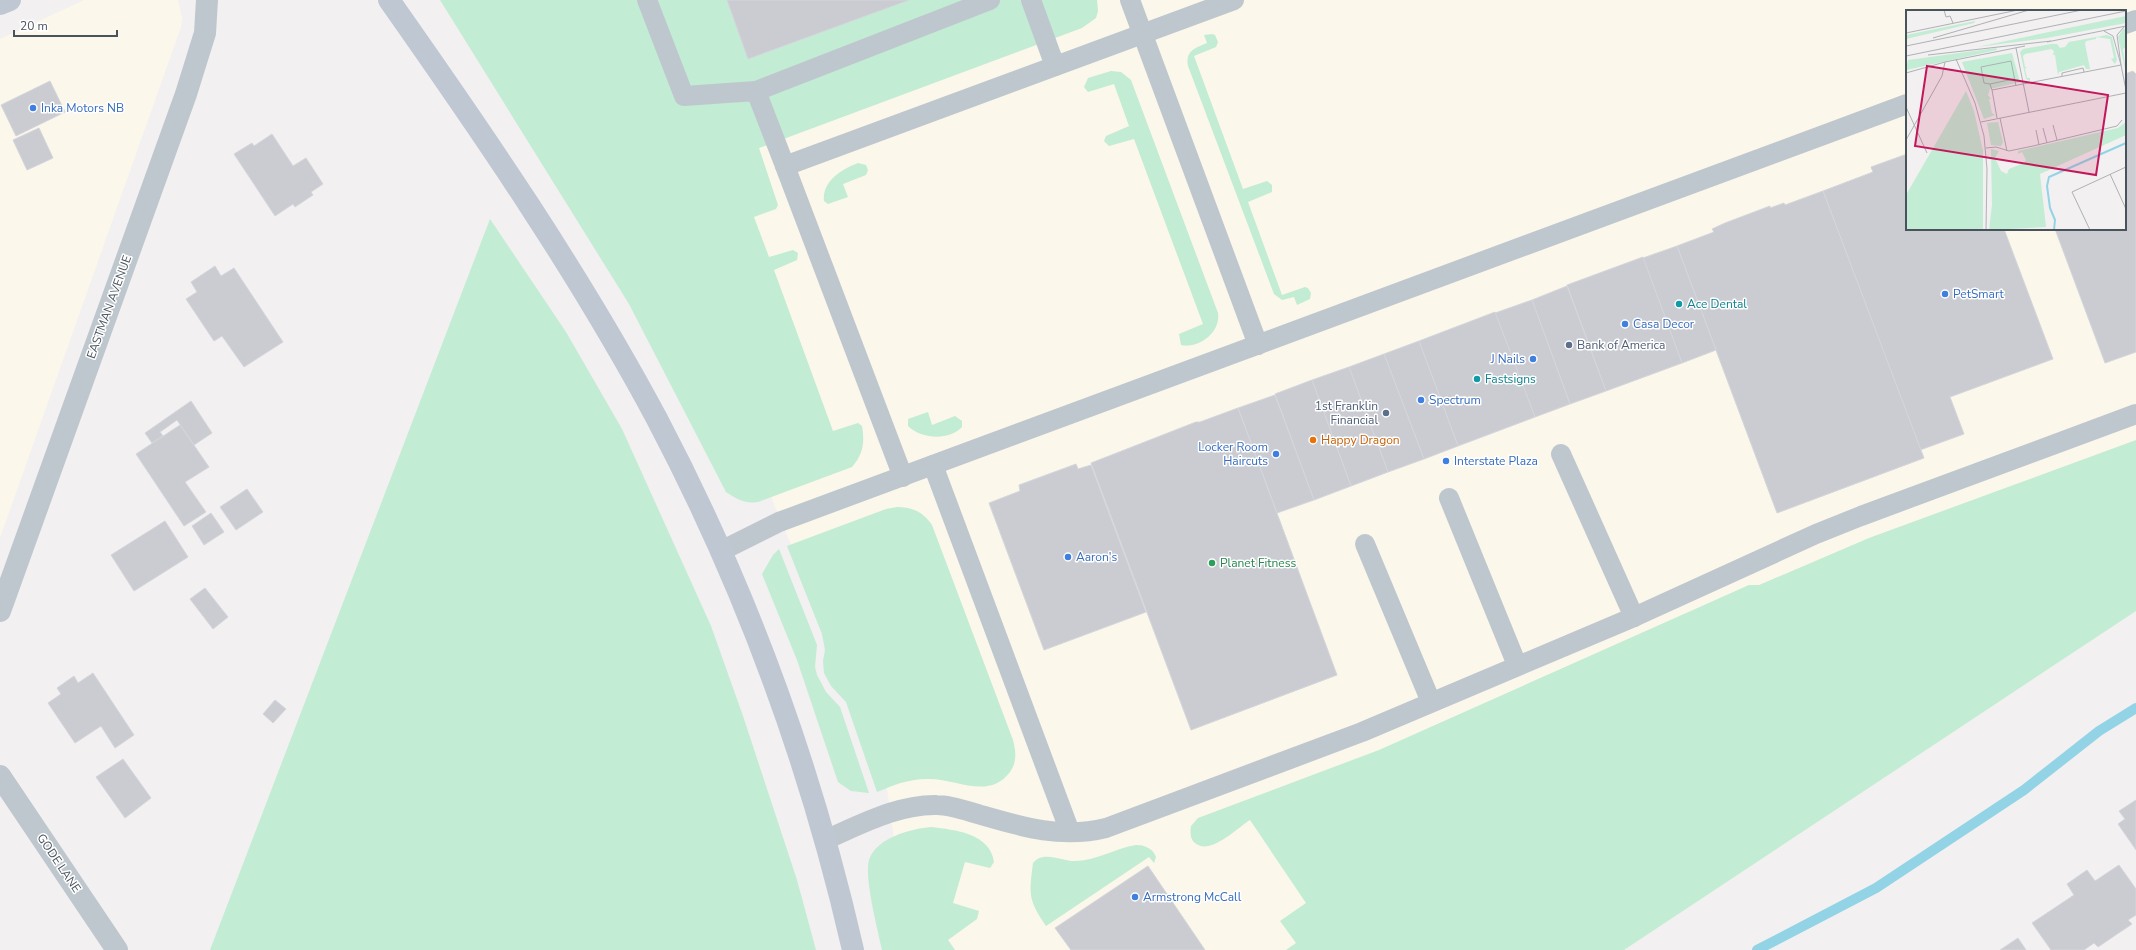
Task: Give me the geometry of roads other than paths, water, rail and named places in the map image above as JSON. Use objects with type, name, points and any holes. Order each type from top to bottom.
[{"type":"main road","points":[[0,4],[10,0]]},
{"type":"main road","points":[[389,0],[511,177],[610,335],[660,426],[696,496],[756,632],[781,701],[825,840],[853,950]]},
{"type":"street","name":"EASTMAN AVENUE","points":[[0,612],[186,94],[205,33],[207,0]]},
{"type":"street","name":"GODE LANE","points":[[0,776],[117,950]]},
{"type":"lane","points":[[647,0],[684,96],[756,91],[990,0]]},
{"type":"lane","points":[[1031,0],[1055,66]]},
{"type":"lane","points":[[1130,0],[1258,345]]},
{"type":"lane","points":[[785,166],[1234,0]]},
{"type":"lane","points":[[2126,24],[2136,20]]},
{"type":"lane","points":[[756,91],[902,477]]},
{"type":"lane","points":[[721,552],[779,522],[1906,104]]},
{"type":"lane","points":[[825,840],[903,809],[918,805],[938,805],[1032,830],[1070,832],[1106,828],[1362,732],[1517,665],[1634,617],[1846,522],[2136,414]]},
{"type":"lane","points":[[1561,454],[1634,617]]},
{"type":"lane","points":[[933,465],[1070,832]]},
{"type":"lane","points":[[1449,498],[1517,665]]},
{"type":"lane","points":[[1365,544],[1431,702]]},
{"type":"waterway","points":[[1757,950],[1876,888],[2024,790],[2099,731],[2136,708]]},
{"type":"place","name":"Inka Motors NB","points":[[33,108]]},
{"type":"place","name":"PetSmart","points":[[1945,294]]},
{"type":"place","name":"Ace Dental","points":[[1679,304]]},
{"type":"place","name":"Casa Decor","points":[[1625,324]]},
{"type":"place","name":"Bank of America","points":[[1569,345]]},
{"type":"place","name":"J Nails","points":[[1533,359]]},
{"type":"place","name":"Fastsigns","points":[[1477,379]]},
{"type":"place","name":"Spectrum","points":[[1421,400]]},
{"type":"place","name":"1st Franklin Financial","points":[[1386,413]]},
{"type":"place","name":"Happy Dragon","points":[[1313,440]]},
{"type":"place","name":"Locker Room Haircuts","points":[[1276,454]]},
{"type":"place","name":"Interstate Plaza","points":[[1446,461]]},
{"type":"place","name":"Aaron's","points":[[1068,557]]},
{"type":"place","name":"Planet Fitness","points":[[1212,563]]},
{"type":"place","name":"Armstrong McCall","points":[[1135,897]]}]
